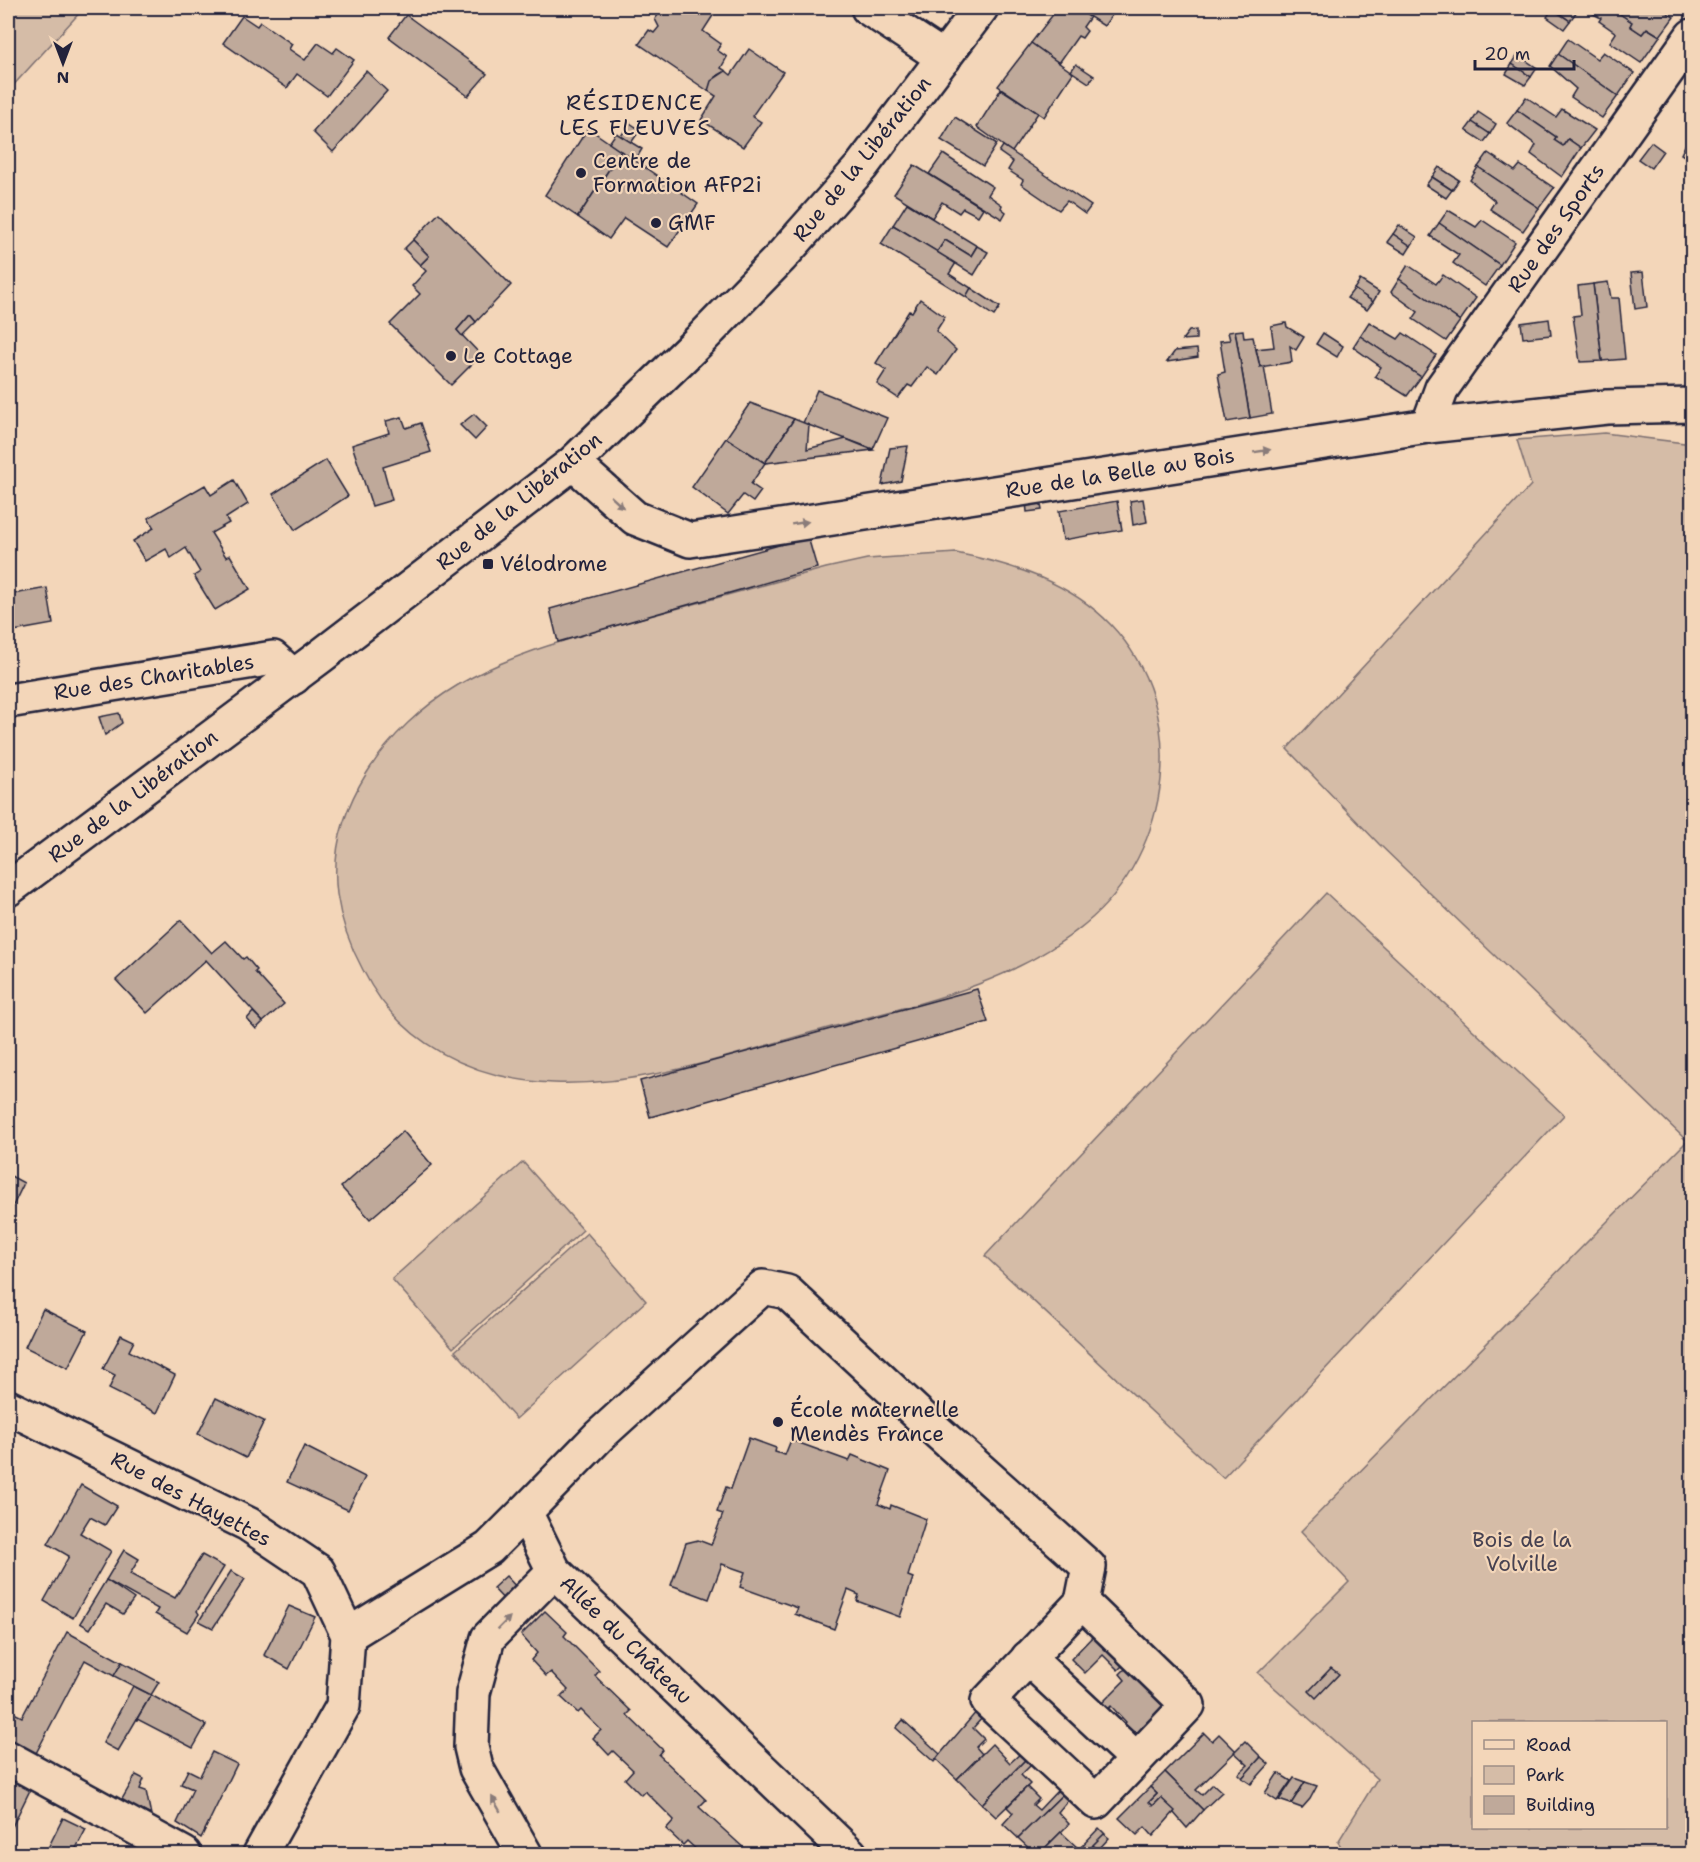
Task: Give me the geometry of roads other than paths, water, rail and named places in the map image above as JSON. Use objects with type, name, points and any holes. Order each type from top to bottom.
[{"type":"street","points":[[868,8],[944,58]]},
{"type":"street","name":"Rue de la Libération","points":[[8,889],[294,677],[573,463],[699,341],[781,257],[861,167],[981,8]]},
{"type":"street","name":"Rue des Sports","points":[[1428,426],[1442,388],[1690,44]]},
{"type":"street","name":"Rue de la Belle au Bois","points":[[573,463],[635,519],[690,540],[1428,426],[1607,407],[1692,405]]},
{"type":"street","name":"Rue des Charitables","points":[[8,701],[273,658],[294,677]]},
{"type":"street","points":[[348,1635],[489,1548],[598,1436],[763,1287],[787,1292],[932,1427],[1089,1567],[1082,1602],[988,1701],[1096,1802],[1188,1705],[1082,1602]]},
{"type":"street","name":"Rue des Hayettes","points":[[8,1407],[248,1524],[318,1571],[348,1635],[343,1706],[260,1854]]},
{"type":"street","name":"Allée du Château","points":[[525,1512],[554,1571],[850,1854]]},
{"type":"street","points":[[525,1854],[476,1768],[471,1747],[473,1693],[488,1638],[554,1571]]},
{"type":"street","points":[[1028,1658],[1136,1759]]},
{"type":"street","points":[[8,1758],[184,1854]]},
{"type":"place","name":"Centre de Formation AFP2i","points":[[581,173]]},
{"type":"place","name":"GMF","points":[[656,223]]},
{"type":"place","name":"Le Cottage","points":[[451,356]]},
{"type":"place","name":"Vélodrome","points":[[488,564]]},
{"type":"place","name":"École maternelle Mendès France","points":[[778,1422]]},
{"type":"district","name":"RÉSIDENCE LES FLEUVES","points":[[635,114]]},
{"type":"park label","name":"Bois de la Volville","points":[[1522,1552]]}]
